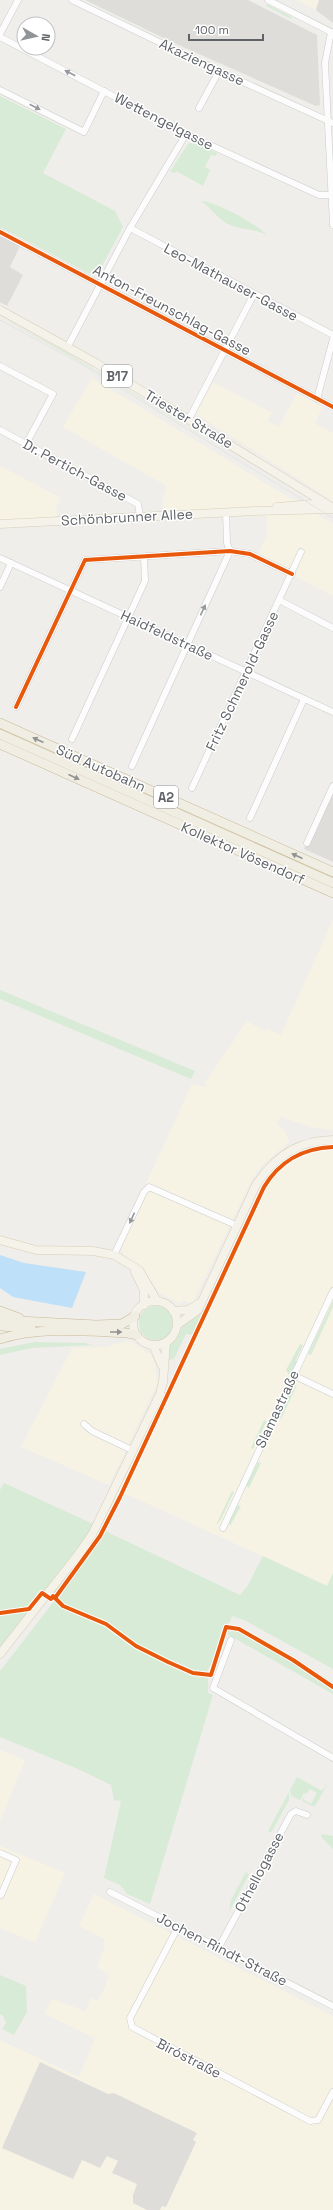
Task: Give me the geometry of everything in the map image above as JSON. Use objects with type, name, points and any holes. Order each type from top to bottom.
[{"type":"highway","name":"Süd Autobahn","points":[[0,722],[333,872]]},
{"type":"highway","name":"Süd Autobahn","points":[[0,734],[333,883]]},
{"type":"highway","name":"Kollektor Vösendorf","points":[[0,744],[333,893]]},
{"type":"highway","points":[[0,1311],[38,1323]]},
{"type":"highway","points":[[0,1320],[38,1323],[117,1324],[125,1323],[135,1316]]},
{"type":"highway","points":[[0,1326],[62,1331],[126,1332],[137,1335]]},
{"type":"highway","points":[[0,1339],[25,1333],[62,1331]]},
{"type":"main road","name":"Triester Straße","points":[[0,310],[68,346],[329,503],[333,509]]},
{"type":"main road","points":[[255,510],[304,504],[329,503]]},
{"type":"main road","points":[[255,510],[333,509]]},
{"type":"main road","name":"Schönbrunner Allee","points":[[0,524],[255,510]]},
{"type":"main road","points":[[177,1324],[173,1311],[164,1303],[157,1302],[144,1305],[135,1316],[134,1328],[137,1335],[147,1344],[153,1345],[166,1343],[172,1338],[177,1324],[198,1310],[264,1174],[281,1156],[299,1146],[322,1140],[333,1140]]},
{"type":"main road","points":[[0,1240],[36,1250],[97,1251],[114,1255],[130,1264],[145,1278],[157,1302]]},
{"type":"main road","points":[[130,1264],[144,1290],[144,1305]]},
{"type":"main road","points":[[173,1311],[192,1309],[203,1299]]},
{"type":"main road","points":[[0,1654],[80,1552],[93,1532],[134,1451],[160,1394],[163,1382],[166,1343]]},
{"type":"main road","points":[[153,1345],[163,1369]]},
{"type":"street","points":[[0,34],[18,0]]},
{"type":"street","name":"Akaziengasse","points":[[72,0],[219,71],[313,112],[330,122]]},
{"type":"street","points":[[268,0],[332,32],[325,63],[330,122],[333,225]]},
{"type":"street","name":"Wettengelgasse","points":[[0,38],[186,134],[319,195],[332,195]]},
{"type":"street","points":[[199,108],[219,71]]},
{"type":"street","points":[[0,90],[84,132],[104,91]]},
{"type":"street","points":[[68,346],[130,228],[186,134]]},
{"type":"street","name":"Leo-Mathauser-Gasse","points":[[130,228],[333,335]]},
{"type":"street","name":"Anton-Freunschlag-Gasse","points":[[0,232],[333,407]]},
{"type":"street","points":[[189,419],[254,294]]},
{"type":"street","points":[[317,399],[333,340]]},
{"type":"street","points":[[0,366],[53,394],[26,444]]},
{"type":"street","name":"Dr. Pertich-Gasse","points":[[0,430],[138,504],[140,516]]},
{"type":"street","points":[[132,766],[230,551],[227,543],[226,512]]},
{"type":"street","points":[[16,708],[85,560],[230,551],[250,554],[292,574]]},
{"type":"street","name":"Fritz Schmerold-Gasse","points":[[192,788],[301,552]]},
{"type":"street","points":[[72,739],[145,581],[144,557]]},
{"type":"street","name":"Haidfeldstraße","points":[[0,558],[69,592],[129,617],[333,712]]},
{"type":"street","points":[[0,587],[11,563]]},
{"type":"street","points":[[279,600],[333,628]]},
{"type":"street","points":[[250,818],[304,699]]},
{"type":"street","points":[[307,843],[333,786]]},
{"type":"street","points":[[114,1255],[146,1188],[152,1187],[238,1226]]},
{"type":"street","name":"Slamastraße","points":[[223,1528],[333,1291]]},
{"type":"street","points":[[293,1375],[333,1394]]},
{"type":"street","points":[[84,1424],[92,1431],[134,1451]]},
{"type":"street","points":[[231,1640],[213,1688],[333,1758]]},
{"type":"street","name":"Othellogasse","points":[[218,1948],[291,1814],[296,1811],[307,1815]]},
{"type":"street","points":[[0,1854],[16,1860],[1,1895]]},
{"type":"street","name":"Jochen-Rindt-Straße","points":[[110,1892],[333,2006]]},
{"type":"street","name":"Biróstraße","points":[[178,1927],[130,2018],[132,2027],[310,2121],[318,2120],[333,2092]]},
{"type":"shaded area","points":[[85,0],[248,0],[317,35],[320,105],[316,106],[172,42]]},
{"type":"shaded area","points":[[296,0],[319,0],[316,10]]},
{"type":"shaded area","points":[[319,0],[333,0],[333,23],[316,10]]},
{"type":"shaded area","points":[[0,236],[20,246],[10,267],[23,275],[7,306],[0,302]]},
{"type":"shaded area","points":[[92,378],[333,524],[333,596],[295,576],[258,553],[267,536],[267,516],[163,513],[163,498],[167,486],[63,427]]},
{"type":"shaded area","points":[[213,382],[272,413],[267,421],[279,427],[297,393],[322,407],[315,424],[333,433],[333,501],[196,414]]},
{"type":"shaded area","points":[[0,466],[61,498],[56,508],[58,521],[0,524]]},
{"type":"shaded area","points":[[333,786],[333,862],[304,849]]},
{"type":"shaded area","points":[[333,920],[333,1130],[315,1128],[280,1117],[277,1124],[285,1131],[289,1142],[263,1164],[253,1177],[192,1304],[183,1300],[179,1303],[160,1293],[142,1268],[117,1247],[192,1084],[207,1087],[205,1083],[247,1021],[266,1032],[268,1029],[281,1035]]},
{"type":"shaded area","points":[[320,1149],[333,1149],[333,1573],[328,1586],[124,1493],[270,1178],[287,1162],[307,1152]]},
{"type":"shaded area","points":[[125,1341],[132,1342],[152,1356],[155,1364],[157,1384],[109,1485],[21,1447],[72,1348],[107,1347]]},
{"type":"shaded area","points":[[0,1750],[25,1760],[0,1821]]},
{"type":"shaded area","points":[[0,1846],[65,1873],[35,1942],[0,1928]]},
{"type":"shaded area","points":[[94,1894],[333,2016],[333,2210],[0,2210],[0,2040],[79,2077],[95,2038],[45,2014],[52,1999],[85,2011],[91,1998],[98,2001],[106,1985],[109,1975],[97,1967],[105,1946],[104,1939],[79,1926]]},
{"type":"shaded area","points":[[40,2062],[108,2094],[114,2093],[197,2133],[193,2140],[196,2142],[166,2207],[162,2206],[160,2210],[147,2210],[133,2203],[133,2195],[137,2184],[112,2173],[118,2161],[107,2156],[100,2168],[82,2160],[73,2179],[2,2148]]},
{"type":"green space","points":[[267,4],[292,17],[291,19],[266,6]]},
{"type":"green space","points":[[0,96],[66,129],[43,173],[115,211],[123,227],[98,273],[92,275],[0,227]]},
{"type":"green space","points":[[193,142],[217,153],[216,156],[211,155],[205,167],[210,170],[203,186],[176,171],[175,173],[170,172],[188,144]]},
{"type":"green space","points":[[200,201],[215,204],[235,214],[255,225],[267,235],[257,231],[234,227],[225,223]]},
{"type":"green space","points":[[0,317],[67,353],[261,471],[75,359]]},
{"type":"green space","points":[[0,990],[195,1071],[191,1079],[0,999]]},
{"type":"green space","points":[[333,1301],[333,1307],[311,1355],[308,1354]]},
{"type":"green space","points":[[159,1306],[166,1308],[171,1313],[173,1323],[171,1333],[166,1338],[153,1340],[146,1338],[141,1333],[139,1320],[141,1313],[146,1308]]},
{"type":"green space","points":[[203,1308],[205,1309],[193,1335],[186,1334],[174,1359],[168,1359],[169,1346],[176,1340],[184,1323]]},
{"type":"green space","points":[[34,1342],[85,1343],[92,1345],[31,1348],[0,1355],[0,1349]]},
{"type":"green space","points":[[300,1344],[303,1345],[296,1360],[297,1362],[289,1375],[286,1370]]},
{"type":"green space","points":[[297,1385],[281,1419],[278,1418],[292,1387]]},
{"type":"green space","points":[[264,1420],[267,1421],[253,1449],[251,1448]]},
{"type":"green space","points":[[258,1462],[261,1463],[249,1488],[246,1486]]},
{"type":"green space","points":[[4,1483],[93,1524],[85,1540],[0,1650],[0,1490]]},
{"type":"green space","points":[[232,1491],[234,1492],[220,1521],[216,1525]]},
{"type":"green space","points":[[238,1505],[241,1506],[230,1526],[229,1522]]},
{"type":"green space","points":[[105,1531],[240,1595],[247,1587],[263,1556],[327,1586],[333,1573],[333,1669],[244,1620],[232,1616],[230,1622],[227,1624],[212,1665],[208,1669],[208,1693],[213,1695],[150,1904],[127,1894],[120,1885],[104,1878],[121,1801],[114,1800],[111,1785],[78,1769],[0,1737],[0,1671],[55,1600],[55,1596],[49,1595],[94,1539],[97,1537],[100,1539]]},
{"type":"green space","points":[[229,1628],[238,1630],[291,1661],[315,1678],[333,1688],[333,1694],[227,1634]]},
{"type":"green space","points":[[297,1777],[322,1791],[328,1783],[315,1806],[302,1801],[303,1797],[304,1800],[311,1804],[317,1793],[310,1789],[306,1794],[304,1793],[300,1800],[291,1796],[290,1790]]},
{"type":"green space","points":[[289,1792],[289,1800],[271,1833],[268,1831]]},
{"type":"green space","points":[[322,1834],[333,1836],[333,1849],[321,1837]]},
{"type":"green space","points":[[246,1872],[249,1874],[229,1912],[231,1900]]},
{"type":"green space","points":[[0,1975],[26,1986],[27,2012],[14,2035],[2,2029],[6,2023],[3,2016],[0,2014]]},
{"type":"water","points":[[0,1255],[24,1263],[86,1272],[72,1308],[13,1297],[0,1288]]},
{"type":"tram line","points":[[0,320],[76,361],[333,518]]},
{"type":"cycle path","points":[[0,232],[333,407]]},
{"type":"cycle path","points":[[16,707],[85,560],[230,551],[250,554],[292,574]]},
{"type":"cycle path","points":[[0,1613],[29,1609],[42,1593],[51,1599],[53,1596],[55,1598],[100,1536],[120,1497],[264,1187],[277,1170],[293,1158],[312,1150],[333,1147]]},
{"type":"cycle path","points":[[55,1598],[63,1606],[106,1624],[136,1646],[193,1673],[211,1675],[226,1627],[239,1629],[293,1660],[333,1687]]}]
